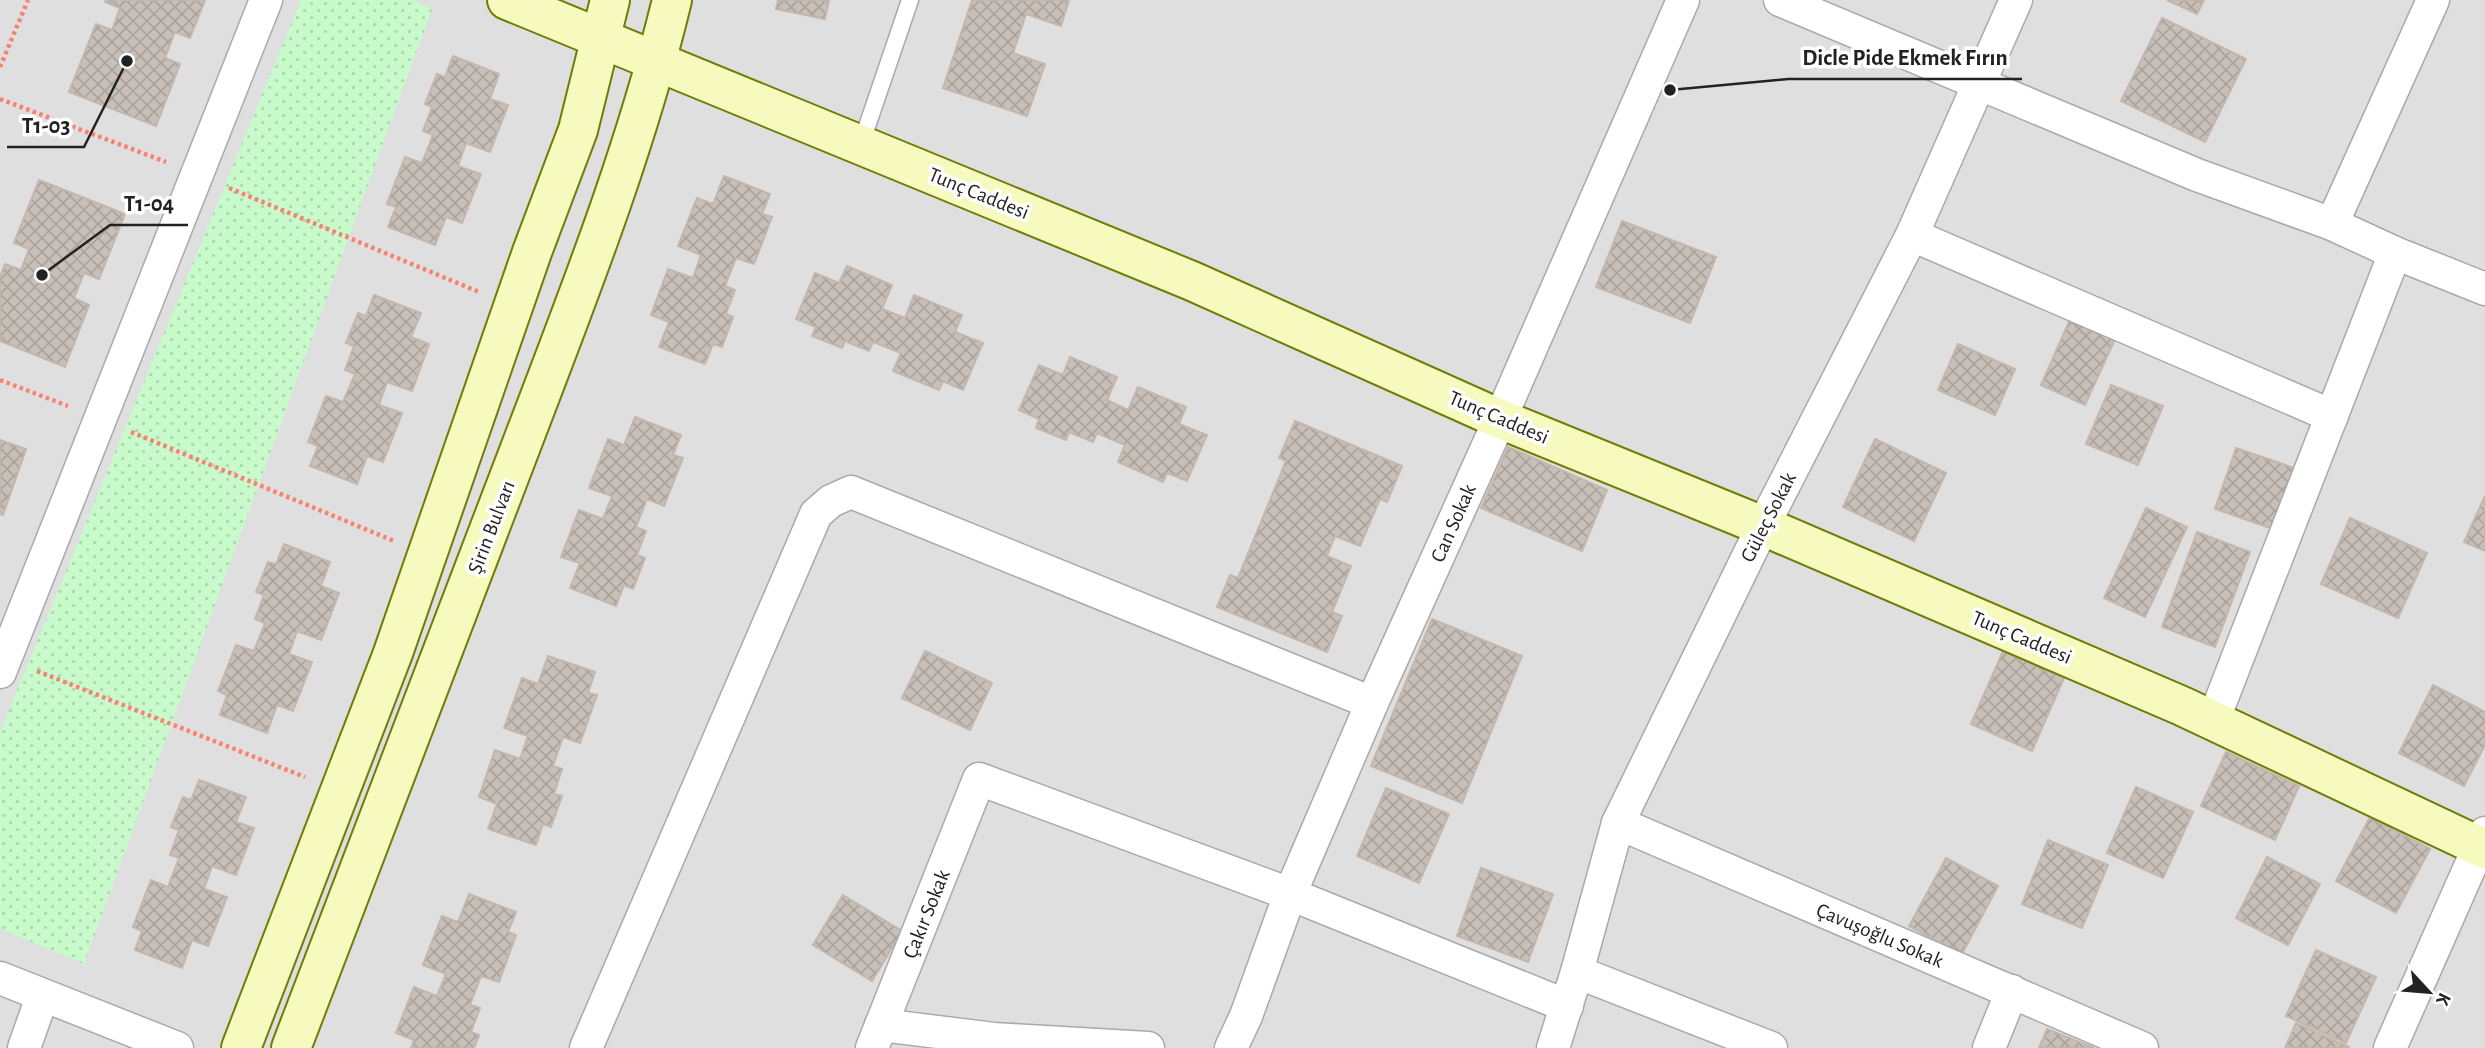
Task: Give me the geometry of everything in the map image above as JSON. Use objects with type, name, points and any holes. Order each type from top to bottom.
[{"type":"main road","name":"Tunç Caddesi","points":[[507,0],[1192,281],[1500,419],[1763,526],[2213,721],[2483,843]]},
{"type":"main road","points":[[240,1048],[393,653],[513,306],[578,130],[610,0]]},
{"type":"main road","name":"Şirin Bulvarı","points":[[291,1048],[616,195],[657,61],[672,0]]},
{"type":"street","points":[[3,665],[266,0]]},
{"type":"street","name":"Can Sokak","points":[[1231,1048],[1247,1016],[1290,894],[1372,703],[1500,419],[1683,0]]},
{"type":"street","points":[[1780,0],[2197,175],[2332,224],[2485,289]]},
{"type":"street","name":"Güleç Sokak","points":[[1553,1048],[1618,823],[1763,526],[1912,235],[2016,0]]},
{"type":"street","points":[[2332,224],[2433,0]]},
{"type":"street","points":[[1912,235],[2332,416]]},
{"type":"street","points":[[2213,721],[2395,253]]},
{"type":"street","points":[[586,1048],[817,514],[831,501],[852,492],[1372,703]]},
{"type":"street","name":"Çakır Sokak","points":[[877,1036],[979,779],[1290,894]]},
{"type":"street","name":"Çavuşoğlu Sokak","points":[[1618,823],[2142,1048]]},
{"type":"street","points":[[2390,1048],[2483,843]]},
{"type":"street","points":[[1290,894],[1567,1006]]},
{"type":"street","points":[[1577,972],[1771,1048]]},
{"type":"street","points":[[0,978],[42,997],[177,1048]]},
{"type":"street","points":[[1989,1048],[2012,991]]},
{"type":"street","points":[[24,1048],[42,997]]},
{"type":"street","points":[[877,1036],[994,1039],[1148,1048]]},
{"type":"lane","points":[[861,144],[910,0]]},
{"type":"path","points":[[0,67],[28,0]]},
{"type":"path","points":[[0,99],[197,174],[513,306]]},
{"type":"path","points":[[0,380],[427,555]]},
{"type":"path","points":[[3,665],[340,790]]},
{"type":"shaded area","points":[[0,0],[2485,0],[2485,1048],[0,1048]]},
{"type":"green space","points":[[301,0],[414,0],[432,9],[84,964],[0,929],[0,732]]},
{"type":"building","points":[[205,0],[190,38],[175,32],[165,58],[180,64],[156,126],[69,92],[96,24],[112,30],[120,8],[105,2]]},
{"type":"building","points":[[778,0],[829,0],[825,19],[776,9]]},
{"type":"building","points":[[972,0],[1069,0],[1061,26],[1026,14],[1013,53],[1045,64],[1027,116],[943,88]]},
{"type":"building","points":[[2167,0],[2204,0],[2197,14]]},
{"type":"building","points":[[2162,18],[2246,59],[2205,142],[2121,101]]},
{"type":"building","points":[[453,56],[499,74],[490,99],[508,105],[490,152],[466,143],[458,166],[481,174],[462,223],[446,217],[435,245],[388,227],[396,207],[387,204],[405,157],[422,163],[433,135],[423,131],[432,107],[425,104],[437,74],[445,77]]},
{"type":"building","points":[[724,176],[770,194],[762,214],[772,217],[754,264],[736,258],[725,286],[735,290],[726,314],[733,317],[722,347],[713,344],[705,364],[659,347],[669,322],[651,315],[668,269],[693,278],[701,255],[678,246],[697,198],[713,204]]},
{"type":"building","points":[[39,180],[125,214],[99,279],[84,273],[74,298],[89,305],[65,367],[0,341],[0,277],[5,264],[21,270],[29,249],[14,243]]},
{"type":"building","points":[[1622,221],[1716,257],[1690,323],[1596,287]]},
{"type":"building","points":[[847,266],[892,285],[882,309],[905,318],[914,295],[962,315],[955,332],[983,343],[963,390],[943,381],[939,390],[893,371],[901,353],[873,342],[869,351],[845,341],[842,348],[812,336],[816,327],[796,319],[815,273],[839,283]]},
{"type":"building","points":[[374,295],[421,313],[411,337],[429,344],[412,391],[387,382],[379,405],[402,413],[383,462],[367,456],[357,484],[310,466],[318,446],[308,442],[326,396],[343,402],[355,374],[345,370],[354,346],[346,343],[358,313],[366,316]]},
{"type":"building","points":[[2071,317],[2116,337],[2085,405],[2041,385]]},
{"type":"building","points":[[1958,344],[2015,369],[1995,415],[1938,390]]},
{"type":"building","points":[[1070,357],[1117,377],[1107,400],[1128,410],[1138,387],[1186,407],[1179,424],[1207,435],[1187,481],[1167,473],[1163,482],[1118,462],[1125,445],[1097,433],[1093,442],[1069,432],[1066,440],[1036,428],[1039,419],[1019,410],[1039,365],[1063,375]]},
{"type":"building","points":[[2111,385],[2163,406],[2138,465],[2086,444]]},
{"type":"building","points":[[635,417],[681,435],[673,455],[683,458],[664,506],[647,499],[636,527],[646,531],[637,555],[645,558],[633,589],[624,585],[616,606],[570,588],[580,563],[561,557],[579,510],[603,519],[612,496],[589,488],[608,439],[624,445]]},
{"type":"building","points":[[1295,421],[1402,466],[1387,502],[1380,499],[1360,546],[1335,536],[1327,556],[1351,566],[1332,612],[1342,616],[1327,652],[1217,607],[1230,575],[1238,578],[1286,461],[1279,458]]},
{"type":"building","points":[[1875,439],[1946,473],[1914,541],[1843,507]]},
{"type":"building","points":[[0,440],[26,449],[3,515],[0,514]]},
{"type":"building","points":[[1508,447],[1607,490],[1582,551],[1481,508]]},
{"type":"building","points":[[2236,448],[2294,468],[2273,529],[2215,509]]},
{"type":"building","points":[[2485,496],[2485,551],[2464,542]]},
{"type":"building","points":[[2146,508],[2187,527],[2145,617],[2104,598]]},
{"type":"building","points":[[2350,518],[2427,553],[2398,618],[2321,584]]},
{"type":"building","points":[[2197,532],[2250,552],[2215,647],[2162,627]]},
{"type":"building","points":[[284,544],[330,562],[321,586],[339,593],[321,640],[297,631],[289,654],[312,662],[293,711],[277,705],[267,733],[220,715],[227,695],[218,691],[236,645],[254,651],[265,623],[255,619],[264,595],[256,592],[268,562],[276,564]]},
{"type":"building","points":[[1432,619],[1522,656],[1462,803],[1371,766]]},
{"type":"building","points":[[925,651],[992,683],[970,730],[902,698]]},
{"type":"building","points":[[2003,651],[2064,678],[2032,751],[1971,724]]},
{"type":"building","points":[[548,656],[595,672],[588,693],[597,695],[580,743],[563,737],[553,766],[562,769],[554,794],[562,796],[551,827],[543,824],[536,845],[488,829],[497,804],[479,797],[495,750],[520,759],[528,736],[504,728],[522,678],[538,684]]},
{"type":"building","points":[[2433,685],[2485,712],[2485,745],[2464,786],[2399,753]]},
{"type":"building","points":[[2226,752],[2299,786],[2275,840],[2201,806]]},
{"type":"building","points":[[199,780],[246,797],[236,822],[254,828],[236,875],[212,866],[204,889],[227,897],[208,946],[192,940],[182,968],[135,950],[142,931],[133,927],[151,880],[168,887],[179,858],[170,855],[179,830],[171,827],[183,797],[191,800]]},
{"type":"building","points":[[2136,787],[2193,812],[2163,878],[2107,853]]},
{"type":"building","points":[[1386,788],[1449,814],[1419,883],[1357,856]]},
{"type":"building","points":[[2370,817],[2430,849],[2396,913],[2336,881]]},
{"type":"building","points":[[2048,840],[2108,865],[2082,928],[2022,904]]},
{"type":"building","points":[[2267,857],[2320,884],[2288,945],[2236,918]]},
{"type":"building","points":[[1946,858],[1998,886],[1962,954],[1909,926]]},
{"type":"building","points":[[1481,868],[1553,894],[1528,962],[1457,936]]},
{"type":"building","points":[[469,894],[516,912],[508,932],[516,935],[499,982],[481,976],[470,1005],[480,1008],[471,1032],[479,1035],[474,1048],[411,1048],[414,1040],[396,1033],[414,987],[437,996],[446,974],[423,965],[442,916],[458,922]]},
{"type":"building","points":[[843,895],[902,931],[872,981],[813,945]]},
{"type":"building","points":[[2316,950],[2376,977],[2346,1043],[2286,1016]]},
{"type":"building","points":[[2296,1023],[2349,1047],[2285,1048]]},
{"type":"building","points":[[2047,1029],[2094,1048],[2039,1048]]},
{"type":"place","name":"T1-03","points":[[127,61]]},
{"type":"place","name":"Dicle Pide Ekmek Fırın","points":[[1670,90]]},
{"type":"place","name":"T1-04","points":[[42,275]]}]
